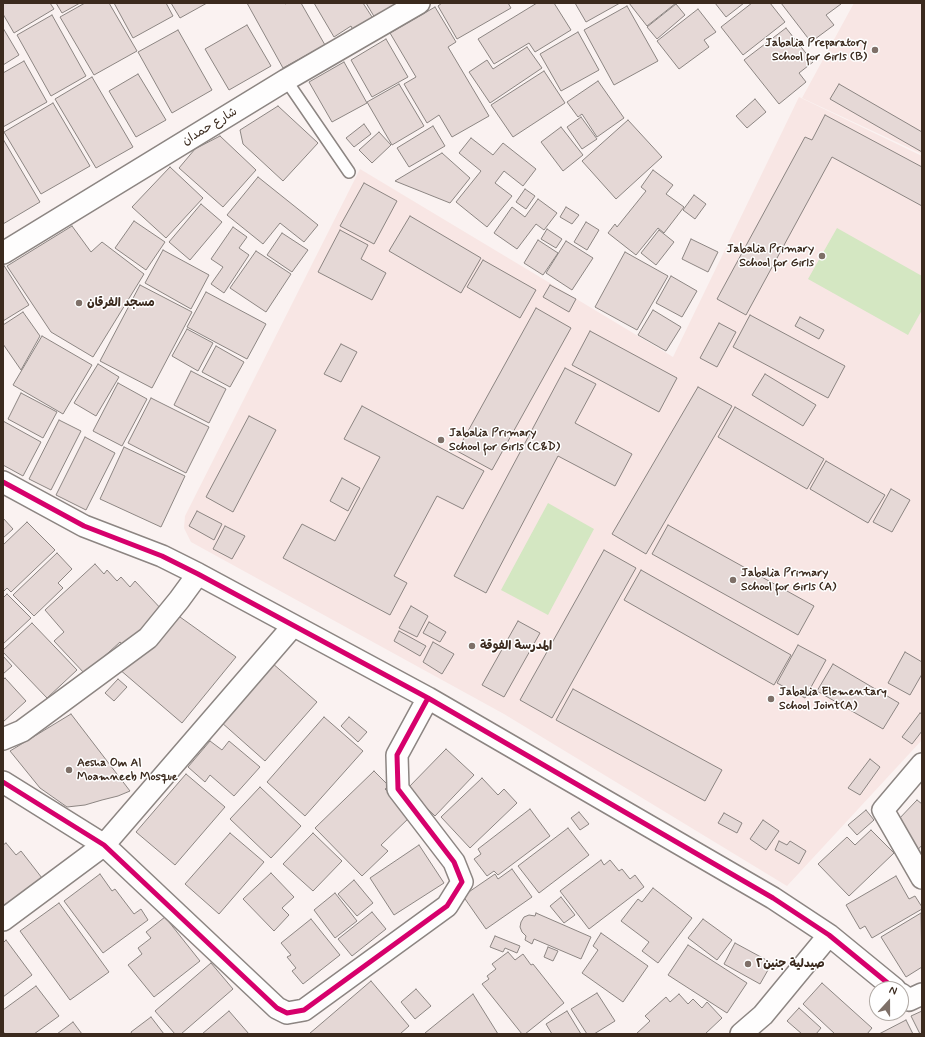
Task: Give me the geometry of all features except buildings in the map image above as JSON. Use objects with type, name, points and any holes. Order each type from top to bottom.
[{"type":"street","name":"شارع حمدان","points":[[3,253],[286,80],[419,3]]},
{"type":"street","points":[[3,482],[84,526],[162,556],[198,574],[428,698],[773,898],[829,935],[885,981]]},
{"type":"street","points":[[3,739],[22,731],[148,638],[198,574]]},
{"type":"street","points":[[3,920],[104,845],[293,626]]},
{"type":"street","points":[[3,782],[104,845],[276,1008],[287,1013],[304,1010],[447,906],[462,882],[454,862],[398,788],[397,755],[428,698]]},
{"type":"street","points":[[922,764],[883,810],[922,878]]},
{"type":"street","points":[[741,1034],[764,1015],[829,935]]},
{"type":"street","points":[[909,1000],[922,994]]},
{"type":"lane","points":[[286,80],[349,172]]},
{"type":"shaded area","name":"Jabalia Preparatory School for Girls (B)","points":[[854,3],[922,3],[922,154],[802,98]]},
{"type":"shaded area","points":[[799,97],[922,156],[922,740],[787,886],[504,714],[191,542],[184,528],[185,516],[360,169],[673,357]]},
{"type":"green space","points":[[837,228],[922,276],[922,310],[908,335],[808,279]]},
{"type":"green space","points":[[548,503],[594,529],[548,615],[501,590]]},
{"type":"cycle path","points":[[3,482],[84,526],[162,556],[198,574],[428,698],[773,898],[829,935],[885,981]]},
{"type":"cycle path","points":[[3,782],[104,845],[277,1008],[287,1013],[304,1010],[447,906],[462,882],[454,862],[398,789],[397,755],[428,698]]},
{"type":"place","name":"Jabalia Preparatory School for Girls (B)","points":[[875,50]]},
{"type":"place","name":"Jabalia Primary School for Girls","points":[[822,256]]},
{"type":"place","name":"مسجد الفرقان","points":[[79,303]]},
{"type":"place","name":"Jabalia Primary School for Girls (C&D)","points":[[441,440]]},
{"type":"place","name":"Jabalia Primary School for Girls (A)","points":[[733,580]]},
{"type":"place","name":"المدرسة الفوقة","points":[[472,646]]},
{"type":"place","name":"Jabalia Elementary School Joint(A)","points":[[771,699]]},
{"type":"place","name":"Aesha Om Al Moamneeb Mosque","points":[[69,770]]},
{"type":"place","name":"صيدلية جنين٢","points":[[748,964]]}]
